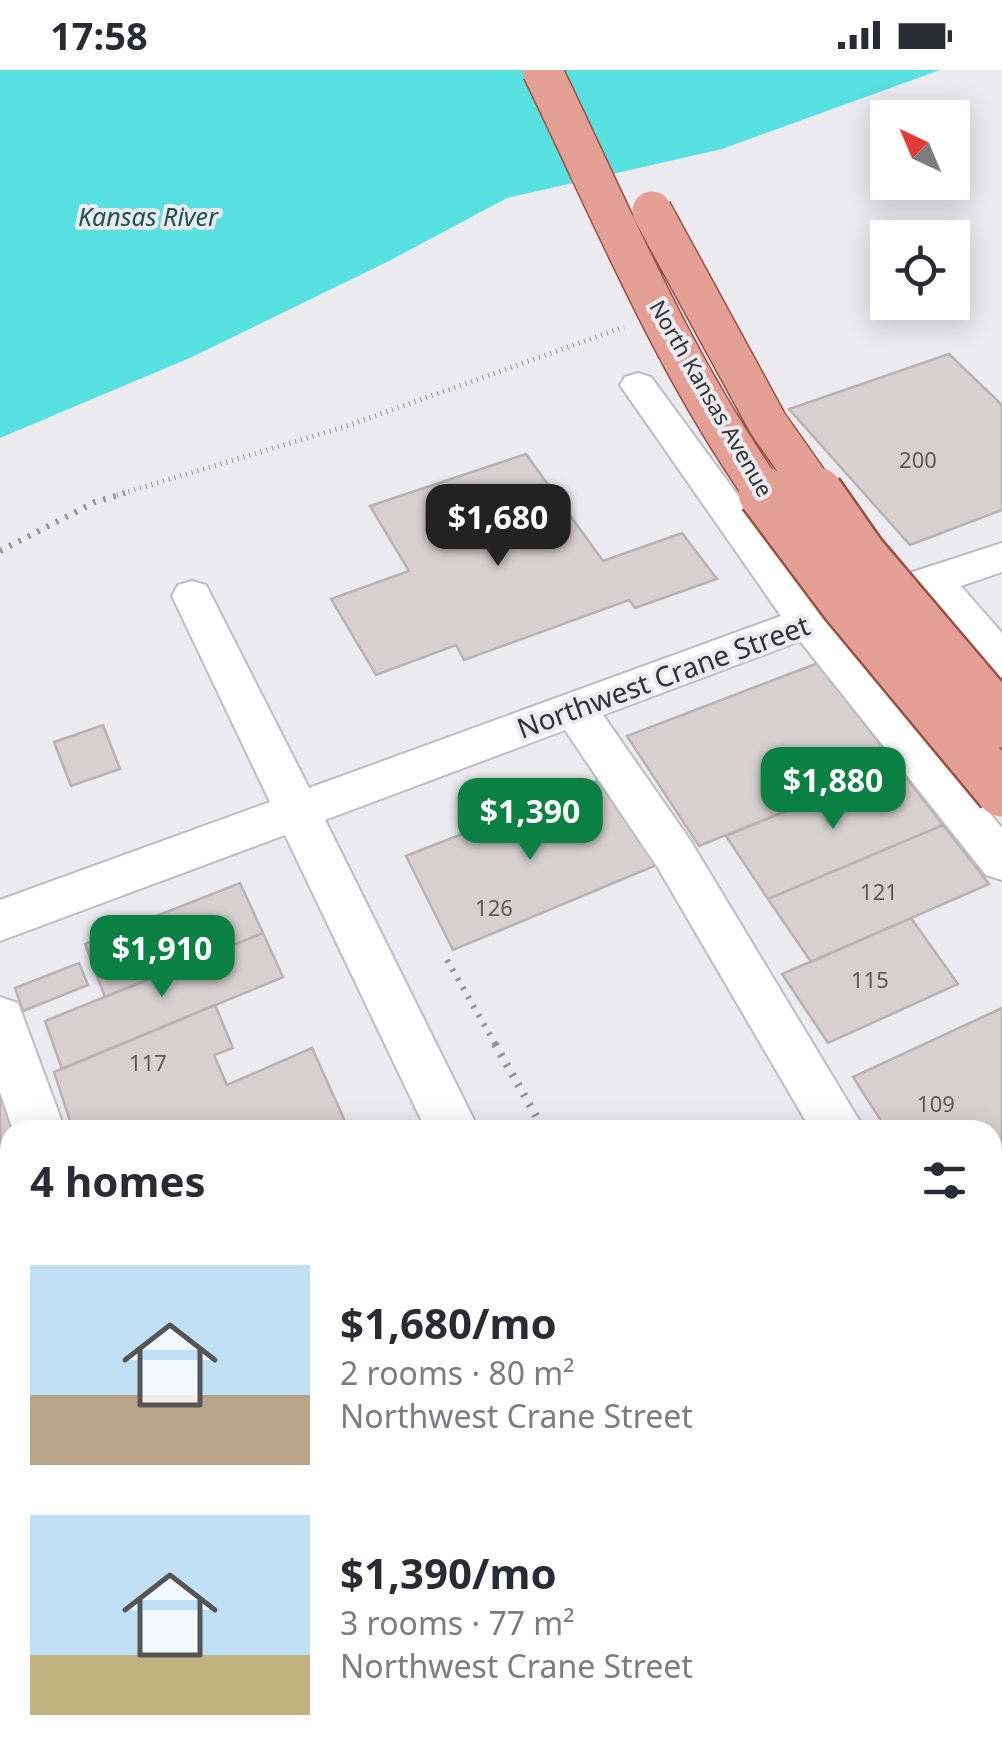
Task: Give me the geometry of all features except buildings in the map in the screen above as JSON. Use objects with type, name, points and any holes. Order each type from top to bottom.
[{"type":"main road","name":"North Kansas Avenue","points":[[542,70],[682,354],[759,486],[838,591],[1002,791]]},
{"type":"main road","name":"North Kansas Avenue","points":[[578,70],[768,424],[862,556],[1002,722]]},
{"type":"street","name":"North Kansas Avenue","points":[[638,385],[808,622],[1002,861]]},
{"type":"street","name":"Northwest Crane Street","points":[[0,922],[808,622],[1002,557]]},
{"type":"street","points":[[934,582],[1002,662]]},
{"type":"street","points":[[192,596],[448,1120]]},
{"type":"street","points":[[574,708],[674,854],[833,1120]]},
{"type":"street","points":[[0,1018],[36,1120]]},
{"type":"path","points":[[0,551],[95,502],[348,426],[625,326]]},
{"type":"path","points":[[447,960],[538,1120]]},
{"type":"water","name":"Kansas River","points":[[0,70],[940,70],[722,149],[507,198],[387,262],[192,357],[0,438]]}]
